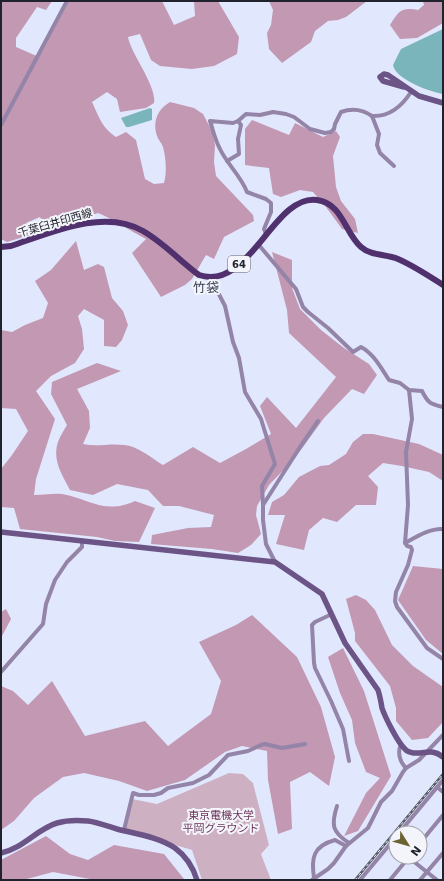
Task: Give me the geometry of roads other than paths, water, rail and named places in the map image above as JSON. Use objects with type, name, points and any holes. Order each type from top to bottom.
[{"type":"main road","name":"64","points":[[210,277],[219,276],[247,258],[266,234],[291,208],[299,203],[311,199],[324,201],[334,208],[356,242],[364,250],[401,260],[443,285]]},
{"type":"main road","name":"千葉臼井印西線","points":[[1,247],[10,246],[84,223],[111,221],[142,230],[159,241],[199,275],[210,277]]},
{"type":"street","points":[[1,125],[66,1]]},
{"type":"street","points":[[404,87],[428,100],[443,103]]},
{"type":"street","points":[[266,234],[264,229],[271,212],[271,203],[266,199],[247,192],[244,184],[238,178],[220,148],[210,121],[232,123],[238,121],[246,114],[260,115],[276,112],[294,117],[310,129],[325,133],[331,132],[341,112],[345,110],[354,109],[372,116],[384,114],[398,109],[411,92]]},
{"type":"street","points":[[372,116],[379,134],[377,145],[380,152],[394,166]]},
{"type":"street","points":[[227,161],[239,154],[238,139],[240,125],[238,121]]},
{"type":"street","points":[[258,244],[296,289],[303,306],[308,312],[328,328],[353,352],[361,347],[367,350],[389,380],[400,383],[409,390],[422,391],[427,400],[443,407]]},
{"type":"street","points":[[210,277],[225,306],[233,342],[239,358],[246,392],[261,419],[275,464],[262,486],[265,539],[275,562]]},
{"type":"street","points":[[405,543],[408,506],[406,452],[412,419],[409,390]]},
{"type":"street","points":[[263,505],[318,421]]},
{"type":"street","points":[[405,543],[423,534],[437,529],[443,529]]},
{"type":"street","points":[[1,532],[275,562],[322,594],[345,643],[378,690],[381,697],[382,708],[389,724],[404,749],[412,753],[428,751],[443,757]]},
{"type":"street","points":[[1,672],[43,624],[46,604],[55,580],[67,562],[82,547],[82,541]]},
{"type":"street","points":[[405,543],[407,546],[411,547],[412,550],[408,566],[396,592],[395,601],[397,607],[427,648],[443,659]]},
{"type":"street","points":[[332,614],[315,622],[312,626],[314,663],[343,728],[349,760]]},
{"type":"street","points":[[347,845],[335,840],[319,847],[312,867],[313,879],[328,869],[347,845],[368,828],[381,802],[387,797],[406,768],[419,760],[443,735]]},
{"type":"street","points":[[124,830],[133,793],[139,795],[154,795],[161,793],[168,788],[193,783],[209,775],[228,755],[248,751],[261,745],[265,744],[282,748],[305,744]]},
{"type":"street","points":[[401,744],[399,755],[406,768]]},
{"type":"street","points":[[406,825],[443,780]]},
{"type":"street","points":[[437,787],[443,792]]},
{"type":"street","points":[[337,806],[333,818],[334,829],[338,836],[347,845]]},
{"type":"street","points":[[428,833],[443,815]]},
{"type":"street","points":[[1,854],[44,828],[57,823],[71,820],[88,821],[162,841],[176,848],[191,864],[197,880]]},
{"type":"street","points":[[360,880],[388,847]]},
{"type":"street","points":[[420,880],[443,853]]},
{"type":"street","points":[[390,880],[402,865]]},
{"type":"street","points":[[419,865],[437,880]]},
{"type":"railway","points":[[355,880],[443,774]]},
{"type":"district","name":"竹袋","points":[[206,287]]},
{"type":"park label","name":"東京電機大学 平岡グラウンド","points":[[221,821]]}]
